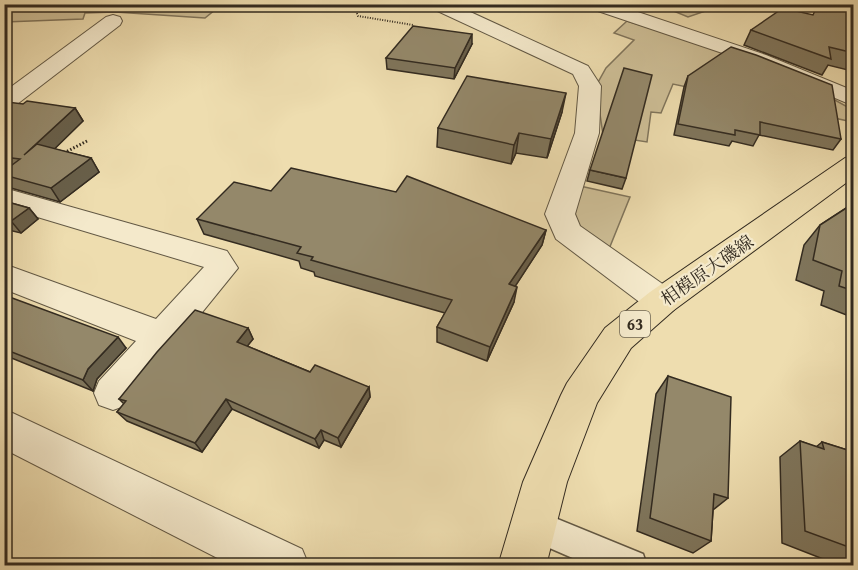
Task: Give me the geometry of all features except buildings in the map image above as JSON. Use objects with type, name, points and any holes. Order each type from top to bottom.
[{"type":"main road","name":"相模原大磯線","points":[[522,566],[545,482],[581,395],[618,338],[662,301],[854,164]]},
{"type":"street","points":[[437,4],[581,70],[590,86],[587,132],[560,214],[567,232],[662,301]]},
{"type":"street","points":[[595,4],[759,59],[854,99]]},
{"type":"street","points":[[4,103],[112,21]]},
{"type":"street","points":[[4,197],[216,259],[222,268],[113,393]]},
{"type":"street","points":[[4,276],[164,336]]},
{"type":"street","points":[[4,428],[285,566]]},
{"type":"lane","points":[[533,525],[631,566]]},
{"type":"path","points":[[58,156],[87,141]]},
{"type":"shaded area","points":[[4,5],[221,5],[205,18],[115,12],[85,13],[83,19],[5,22]]},
{"type":"shaded area","points":[[659,5],[723,5],[688,17]]},
{"type":"shaded area","points":[[627,21],[714,49],[800,83],[853,110],[853,122],[673,84],[661,113],[651,112],[647,142],[603,135],[596,86],[606,68],[634,40],[614,33]]},
{"type":"shaded area","points":[[580,186],[630,197],[609,249],[598,245],[574,220]]}]
